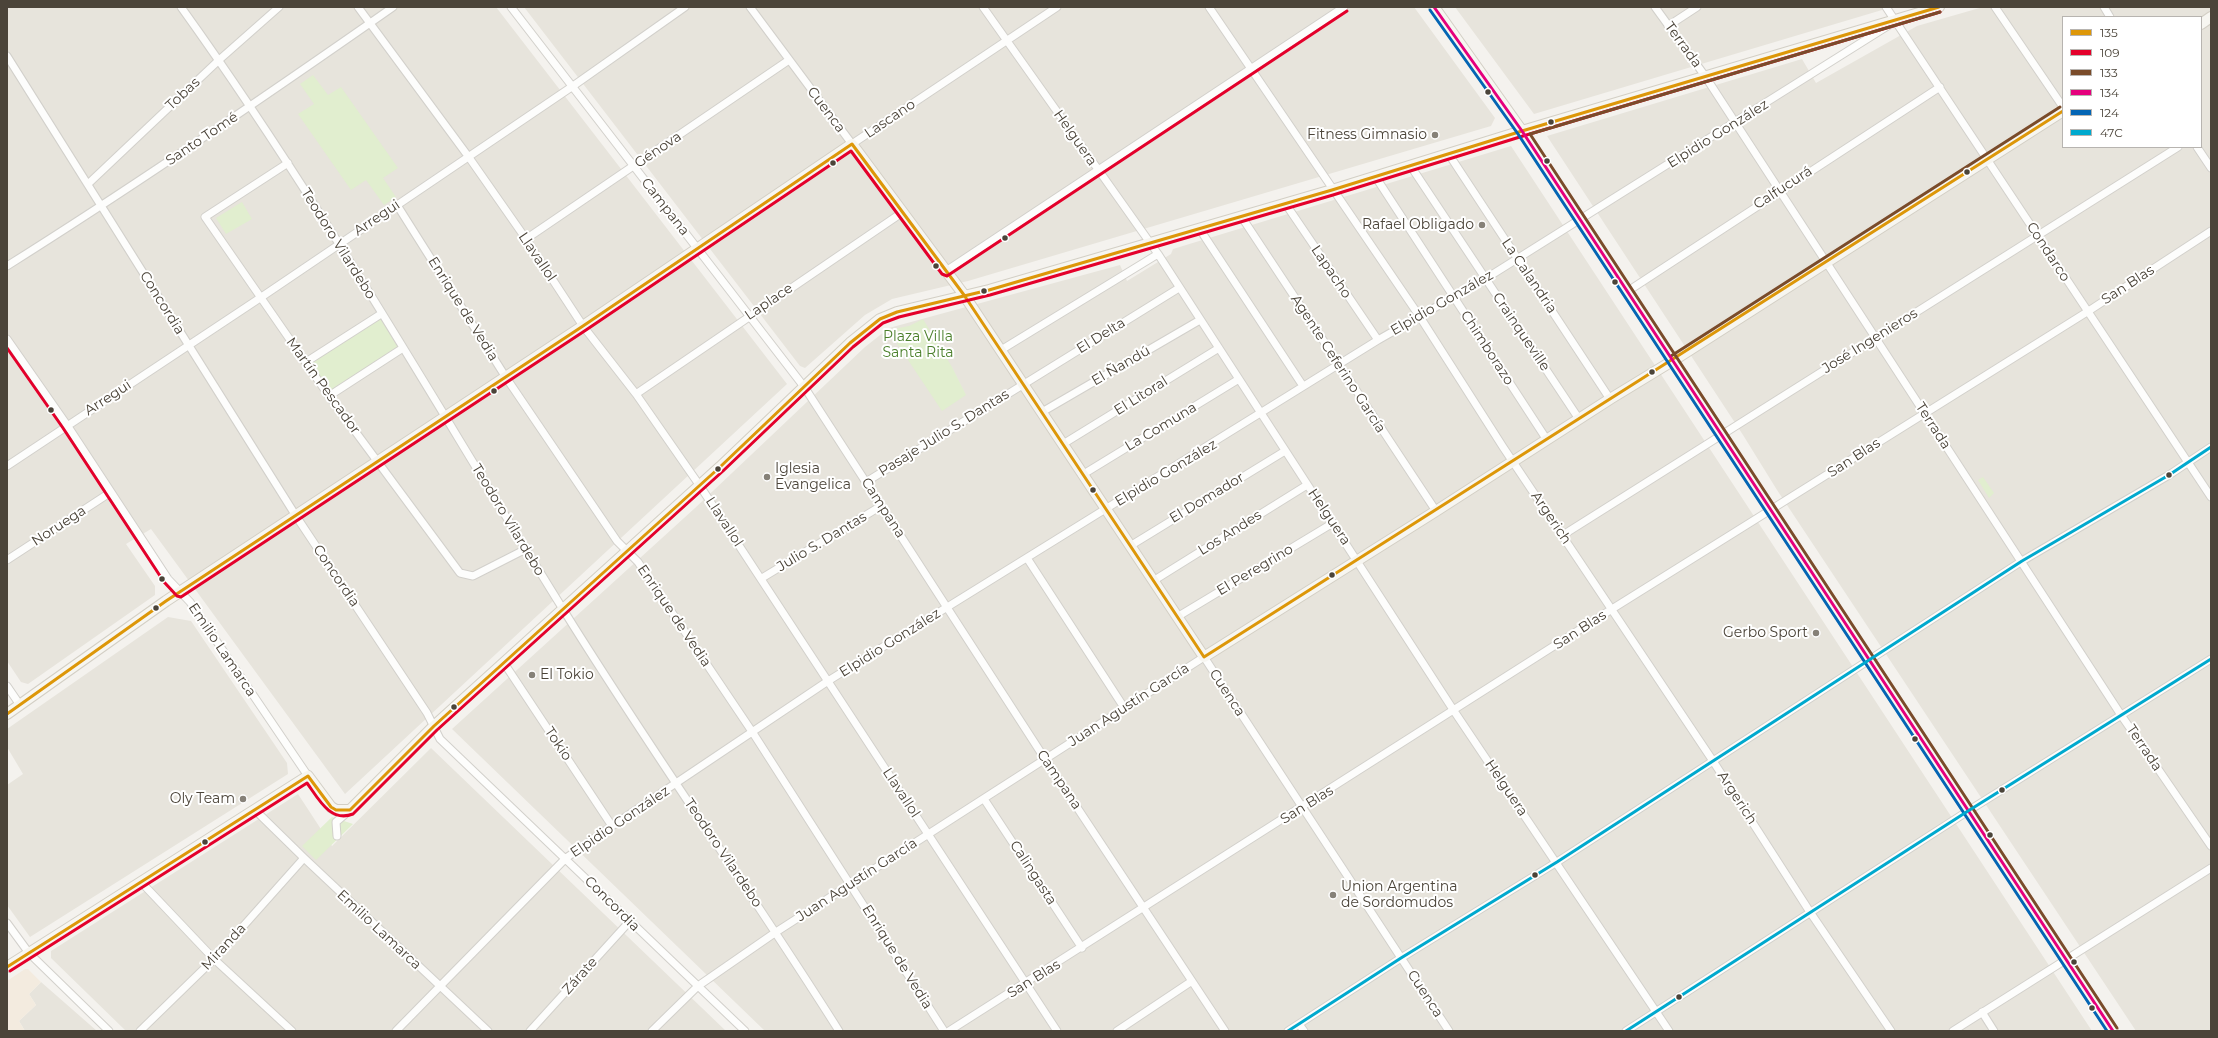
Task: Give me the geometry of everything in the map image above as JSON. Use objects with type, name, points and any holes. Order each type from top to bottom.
[{"type":"street","name":"Teodoro Vilardebo","points":[[181,7],[219,60],[288,163],[563,610],[676,784],[776,932],[839,1031]]},
{"type":"street","name":"Tobas","points":[[88,184],[219,60],[279,7]]},
{"type":"street","name":"Llavallol","points":[[358,7],[468,156],[526,239],[583,326],[636,394],[700,486],[762,578],[1057,1031]]},
{"type":"street","name":"Santo Tomé","points":[[7,266],[102,206],[250,107],[393,7]]},
{"type":"street","name":"Campana","points":[[510,7],[573,86],[804,388],[1045,759],[1225,1031]]},
{"type":"street","name":"Arregui","points":[[7,466],[260,298],[573,86],[685,7]]},
{"type":"street","name":"Cuenca","points":[[750,7],[964,295],[1105,510],[1178,617],[1449,1031]]},
{"type":"street","name":"Helguera","points":[[983,7],[1158,254],[1285,452],[1357,559],[1454,711],[1557,862],[1669,1031]]},
{"type":"street","name":"Lascano","points":[[7,714],[180,592],[583,326],[1056,7]]},
{"type":"street","name":"Argerich","points":[[1209,7],[1332,190],[1420,317],[1512,461],[1714,762],[1810,912],[1891,1031]]},
{"type":"street","points":[[946,271],[1344,7]]},
{"type":"street","points":[[1434,7],[1522,131],[1580,218],[1773,510],[1968,811],[2114,1031]]},
{"type":"street","name":"Terrada","points":[[1655,7],[1705,76],[2121,715],[2211,846]]},
{"type":"street","points":[[1668,26],[1697,7]]},
{"type":"street","name":"Condarco","points":[[1886,7],[2211,497]]},
{"type":"street","points":[[337,836],[336,822],[350,810],[434,726],[626,551],[700,486],[850,343],[880,319],[897,312],[989,290],[1149,242],[1332,190],[1448,153],[1939,7]]},
{"type":"street","points":[[1995,7],[2062,106]]},
{"type":"street","points":[[2104,7],[2109,16]]},
{"type":"street","points":[[2202,23],[2211,17]]},
{"type":"street","name":"Elpidio González","points":[[396,1031],[566,858],[612,826],[828,681],[1261,414],[1302,386],[1338,366],[1378,340],[1485,279],[1580,218],[1735,124],[1896,21]]},
{"type":"street","name":"Concordia","points":[[7,56],[296,516],[434,726],[440,739],[566,858],[629,922],[745,1031]]},
{"type":"street","name":"Génova","points":[[526,239],[789,60]]},
{"type":"street","name":"Calfucurá","points":[[1628,291],[1940,87]]},
{"type":"street","name":"Juan Agustín García","points":[[652,1031],[698,986],[776,932],[1357,559],[1436,511],[1512,461],[1674,360],[2062,112]]},
{"type":"street","name":"José Ingenieros","points":[[1562,535],[2176,148]]},
{"type":"street","points":[[2198,148],[2211,168]]},
{"type":"street","name":"La Calandria","points":[[1448,153],[1610,399]]},
{"type":"street","name":"Martín Pescador","points":[[288,163],[205,217],[329,396],[460,573],[473,576],[526,549]]},
{"type":"street","name":"Crainqueville","points":[[1410,165],[1579,419]]},
{"type":"street","name":"Chimborazo","points":[[1375,176],[1547,440]]},
{"type":"street","name":"Lapacho","points":[[1285,203],[1378,340]]},
{"type":"street","name":"Enrique de Vedia","points":[[397,205],[506,376],[617,541],[638,562],[753,732],[944,1031]]},
{"type":"street","name":"Laplace","points":[[636,394],[903,212]]},
{"type":"street","name":"Agente Ceferino García","points":[[1241,216],[1338,366],[1436,511]]},
{"type":"street","points":[[1199,228],[1302,386]]},
{"type":"street","name":"San Blas","points":[[949,1031],[1026,984],[1144,907],[1612,609],[1773,510],[2087,312],[2211,231]]},
{"type":"street","points":[[1001,350],[1158,254]]},
{"type":"street","name":"El Delta","points":[[1023,384],[1180,288]]},
{"type":"street","points":[[306,362],[381,314]]},
{"type":"street","name":"El Ñandú","points":[[1042,412],[1200,320]]},
{"type":"street","name":"Emilio Lamarca","points":[[7,339],[67,425],[168,579],[190,602],[308,776],[331,807],[336,810],[350,810]]},
{"type":"street","points":[[329,396],[403,348]]},
{"type":"street","name":"El Litoral","points":[[1063,444],[1219,348]]},
{"type":"street","name":"La Comuna","points":[[1082,475],[1239,379]]},
{"type":"street","name":"Pasaje Julio S. Dantas","points":[[866,482],[1023,384]]},
{"type":"street","points":[[1288,1031],[1401,958],[1557,862],[1714,762],[2022,561],[2188,463],[2211,447]]},
{"type":"street","name":"El Domador","points":[[1130,546],[1285,452]]},
{"type":"street","name":"Los Andes","points":[[1153,581],[1308,485]]},
{"type":"street","name":"Noruega","points":[[7,560],[111,492]]},
{"type":"street","name":"Julio S. Dantas","points":[[762,578],[881,506]]},
{"type":"street","name":"El Peregrino","points":[[1178,617],[1333,523]]},
{"type":"street","points":[[1027,558],[1124,709]]},
{"type":"street","points":[[1626,1031],[1968,811],[2211,659]]},
{"type":"street","name":"Tokio","points":[[504,663],[612,826]]},
{"type":"street","points":[[7,686],[20,705]]},
{"type":"street","points":[[7,967],[308,776]]},
{"type":"street","name":"Calingasta","points":[[984,799],[1082,948]]},
{"type":"street","name":"Emilio Lamarca","points":[[256,810],[439,987],[488,1031]]},
{"type":"street","name":"Miranda","points":[[140,1031],[214,959],[304,858]]},
{"type":"street","points":[[1953,1031],[2211,868]]},
{"type":"street","points":[[141,882],[214,959],[292,1031]]},
{"type":"street","name":"Zárate","points":[[530,1031],[629,922]]},
{"type":"street","points":[[7,924],[28,953],[109,1031]]},
{"type":"street","points":[[1117,1031],[1192,981]]},
{"type":"street","points":[[1982,1012],[1994,1031]]},
{"type":"street","points":[[1299,1024],[1304,1031]]},
{"type":"shaded area","points":[[7,7],[496,7],[787,384],[345,794],[151,529],[126,544],[155,586],[155,595],[28,684],[21,682],[7,661]]},
{"type":"shaded area","points":[[524,7],[1414,7],[1495,118],[1491,126],[968,281],[892,299],[865,315],[805,368],[800,366]]},
{"type":"shaded area","points":[[1455,7],[1892,7],[1534,114]]},
{"type":"shaded area","points":[[1983,7],[2211,7],[2211,1031],[2136,1031],[1777,490],[1743,435],[1547,136],[1802,59],[1816,83],[1917,26]]},
{"type":"shaded area","points":[[1511,146],[2092,1031],[765,1031],[452,729],[695,508],[865,347],[889,328],[1120,265],[1127,281],[1171,254],[1173,249]]},
{"type":"shaded area","points":[[168,617],[191,621],[287,763],[288,774],[30,937],[7,905],[7,785],[23,774],[7,747],[7,729]]},
{"type":"shaded area","points":[[431,748],[726,1031],[126,1031],[51,958],[51,951],[298,794],[332,846]]},
{"type":"shaded area","points":[[25,969],[28,969],[41,982],[29,994],[36,1005],[19,1021],[25,1031],[7,1031],[7,981]]},
{"type":"shaded area","points":[[41,982],[97,1031],[25,1031],[19,1021],[36,1005],[29,994]]},
{"type":"green space","points":[[313,75],[328,95],[341,87],[398,168],[383,178],[396,197],[384,205],[366,180],[351,190],[298,114],[314,104],[300,84]]},
{"type":"green space","points":[[242,202],[252,219],[226,234],[216,218]]},
{"type":"green space","points":[[381,314],[403,348],[329,396],[306,362]]},
{"type":"green space","name":"Plaza Villa Santa Rita","points":[[923,319],[952,367],[966,395],[942,411],[888,330],[909,326]]},
{"type":"green space","points":[[1983,477],[1994,493],[1989,498],[1978,480]]},
{"type":"green space","points":[[332,817],[353,824],[316,860],[302,846]]},
{"type":"transit line","name":"134","points":[[1434,7],[1522,131],[2113,1031]]},
{"type":"transit line","name":"135","points":[[7,967],[308,776],[331,807],[336,810],[350,810],[434,726],[720,467],[850,343],[880,319],[897,312],[989,290],[1332,190],[1522,131],[1939,7]]},
{"type":"transit line","name":"124","points":[[1430,10],[1518,134],[2107,1031]]},
{"type":"transit line","name":"109","points":[[7,348],[63,428],[164,582],[177,596],[181,597],[586,330],[851,151],[942,274],[947,276],[1347,11]]},
{"type":"transit line","name":"109","points":[[10,971],[307,783],[320,802],[331,812],[345,816],[353,814],[437,730],[723,471],[853,347],[883,323],[899,317],[990,295],[1333,195],[1523,136],[1940,12]]},
{"type":"transit line","name":"133","points":[[1940,12],[1530,134],[2117,1028]]},
{"type":"transit line","name":"133","points":[[1671,356],[2060,107]]},
{"type":"transit line","name":"135","points":[[7,714],[166,601],[583,326],[852,144],[964,295],[1204,657],[2062,112]]},
{"type":"transit line","name":"47C","points":[[1288,1031],[1401,958],[1557,862],[2022,561],[2169,475],[2211,447]]},
{"type":"transit line","name":"47C","points":[[1626,1031],[1968,811],[2211,659]]},
{"type":"place","name":"Fitness Gimnasio","points":[[1435,135]]},
{"type":"place","name":"Rafael Obligado","points":[[1482,225]]},
{"type":"place","name":"Iglesia Evangelica","points":[[767,477]]},
{"type":"place","name":"Gerbo Sport","points":[[1816,633]]},
{"type":"place","name":"El Tokio","points":[[532,675]]},
{"type":"place","name":"Oly Team","points":[[243,799]]},
{"type":"place","name":"Union Argentina de Sordomudos","points":[[1333,895]]}]
